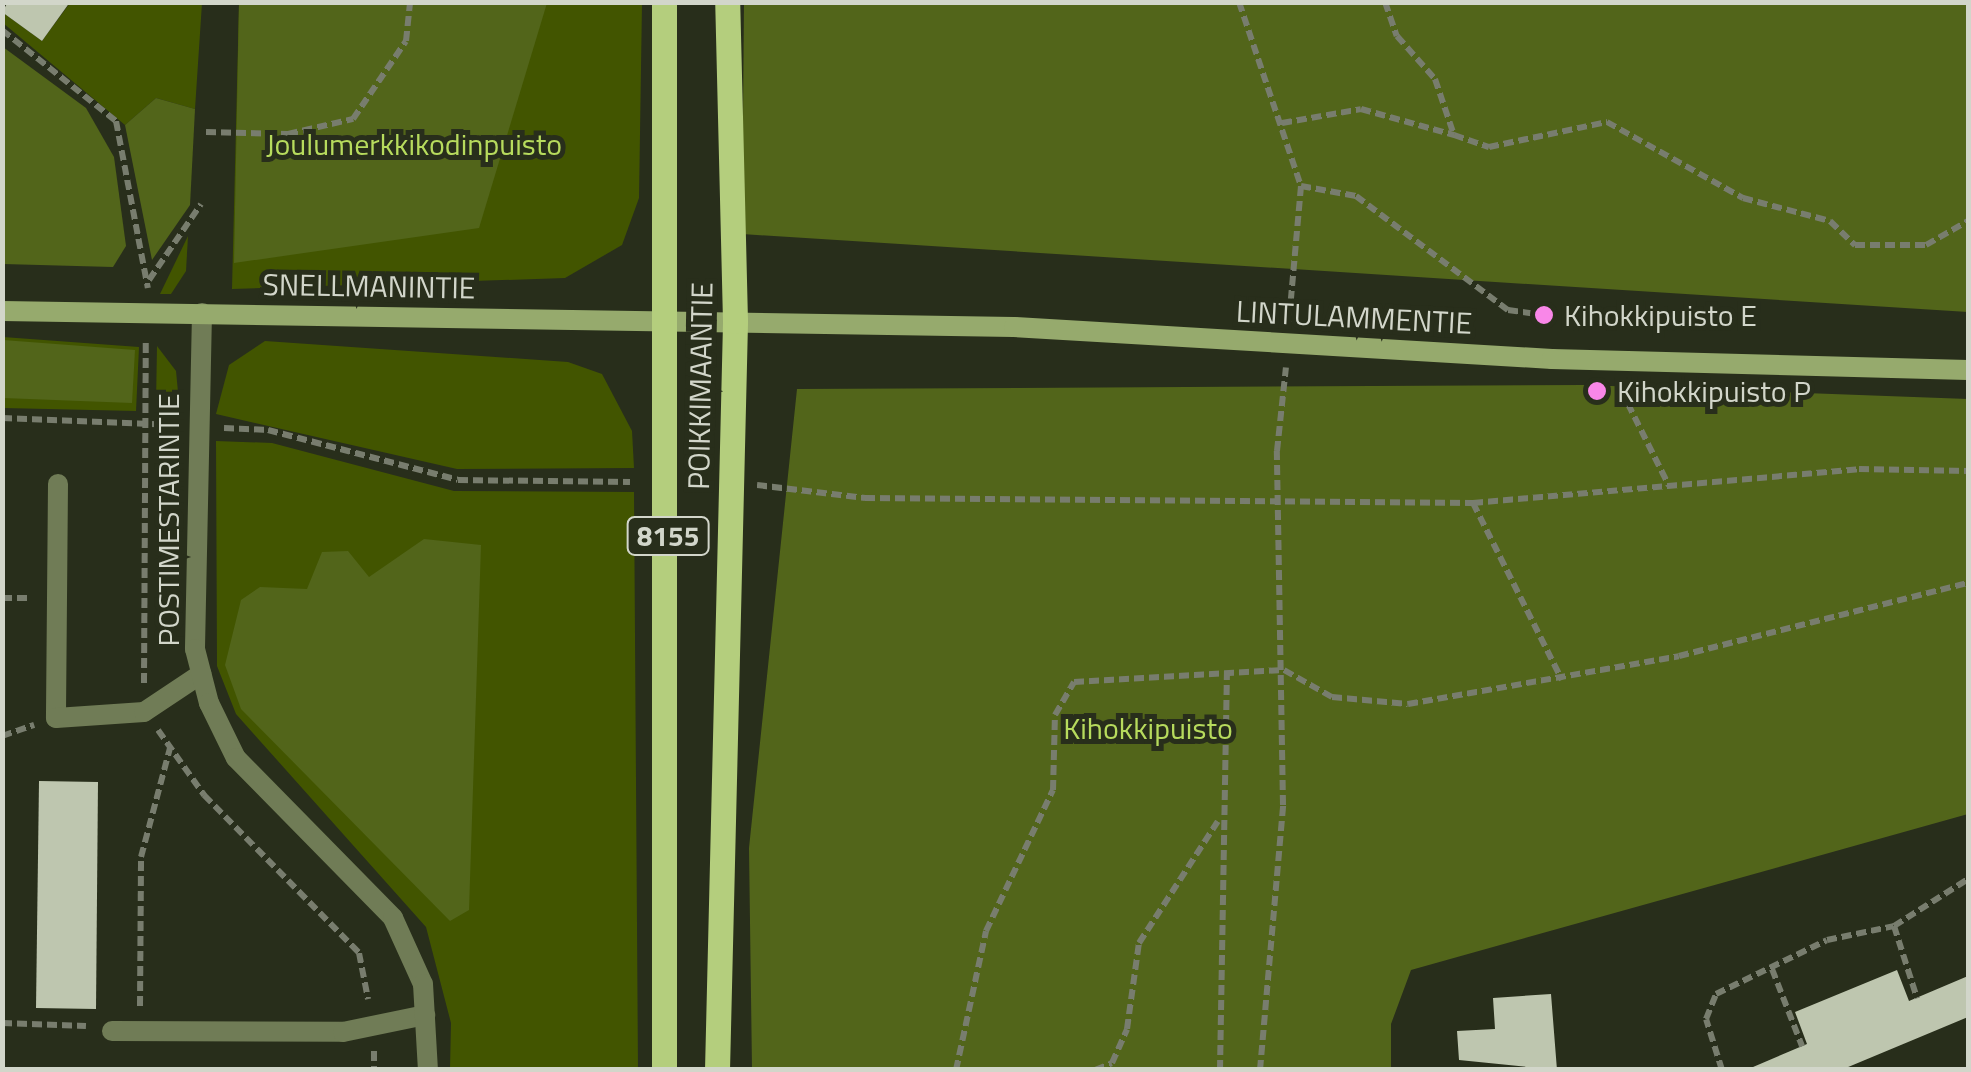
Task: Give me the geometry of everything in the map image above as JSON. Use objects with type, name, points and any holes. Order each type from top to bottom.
[{"type":"main road","name":"POIKKIMAANTIE","points":[[664,2],[670,322],[664,1070]]},
{"type":"main road","name":"POIKKIMAANTIE","points":[[716,1070],[735,321],[727,2]]},
{"type":"street","name":"SNELLMANINTIE","points":[[2,311],[735,321]]},
{"type":"street","name":"POSTIMESTARINTIE","points":[[202,313],[196,426],[201,674],[236,758],[392,918],[424,984],[428,1070]]},
{"type":"street","name":"LINTULAMMENTIE","points":[[735,321],[1968,370]]},
{"type":"street","points":[[58,484],[56,718],[144,712],[201,674]]},
{"type":"street","points":[[112,1031],[343,1032],[425,1016]]},
{"type":"path","points":[[206,132],[288,134],[352,119],[406,41],[410,2]]},
{"type":"path","points":[[1239,2],[1301,186],[1289,322]]},
{"type":"path","points":[[1385,2],[1396,36],[1435,78],[1454,135]]},
{"type":"path","points":[[2,30],[116,121],[148,281],[201,204]]},
{"type":"path","points":[[1282,122],[1361,109],[1488,147],[1608,122],[1743,198],[1830,221],[1854,245],[1926,246],[1968,221]]},
{"type":"path","points":[[1301,186],[1356,196],[1508,310],[1544,315]]},
{"type":"path","points":[[1260,1070],[1284,670],[1281,502],[1286,364]]},
{"type":"path","points":[[1610,390],[1622,390],[1670,486]]},
{"type":"path","points":[[2,418],[268,430],[458,480],[630,482]]},
{"type":"path","points":[[746,484],[865,498],[1473,503],[1859,470],[1968,471]]},
{"type":"path","points":[[1473,503],[1562,680]]},
{"type":"path","points":[[956,1070],[986,931],[1053,790],[1055,714],[1074,682],[1284,670],[1332,696],[1408,704],[1562,680],[1968,583]]},
{"type":"path","points":[[1220,1070],[1220,818],[1228,671]]},
{"type":"path","points":[[140,1032],[141,858],[170,746]]},
{"type":"path","points":[[1095,1070],[1112,1063],[1127,1029],[1139,943],[1220,818]]},
{"type":"path","points":[[1722,1070],[1706,1019],[1716,994],[1827,940],[1894,926],[1968,878]]},
{"type":"path","points":[[1894,926],[1917,998]]},
{"type":"path","points":[[1772,969],[1802,1046]]},
{"type":"path","points":[[2,1023],[112,1031]]},
{"type":"green space","points":[[70,3],[202,3],[195,109],[156,98],[125,125],[3,23],[2,12],[42,41]]},
{"type":"green space","name":"Joulumerkkikodinpuisto","points":[[239,3],[642,3],[639,198],[622,245],[565,278],[232,289]]},
{"type":"green space","points":[[239,3],[547,3],[479,228],[234,263]]},
{"type":"green space","points":[[744,3],[1968,3],[1968,312],[742,234]]},
{"type":"green space","points":[[3,47],[86,108],[114,157],[126,246],[113,267],[3,264]]},
{"type":"green space","points":[[156,98],[195,109],[190,205],[152,260],[125,125]]},
{"type":"green space","points":[[188,236],[186,271],[171,294],[160,294]]},
{"type":"green space","points":[[3,337],[139,347],[136,411],[3,408]]},
{"type":"green space","points":[[3,340],[135,350],[132,403],[3,398]]},
{"type":"green space","points":[[265,341],[568,362],[602,374],[632,431],[634,468],[457,469],[216,414],[229,365]]},
{"type":"green space","points":[[157,346],[176,371],[180,413],[156,404]]},
{"type":"green space","name":"Kihokkipuisto","points":[[1584,385],[1968,399],[1968,814],[1411,970],[1391,1024],[1391,1069],[752,1069],[749,848],[797,389]]},
{"type":"green space","points":[[216,441],[272,443],[454,491],[634,492],[638,1069],[450,1069],[451,1023],[426,927],[236,714],[217,666]]},
{"type":"green space","points":[[424,539],[481,545],[469,910],[450,921],[241,709],[225,665],[241,600],[260,587],[307,589],[322,552],[348,551],[369,577]]},
{"type":"building","points":[[8,2],[70,2],[42,41],[2,12]]},
{"type":"building","points":[[39,781],[98,782],[96,1009],[36,1008]]},
{"type":"building","points":[[1897,970],[1909,1001],[1968,976],[1968,1017],[1841,1070],[1746,1070],[1807,1044],[1795,1012]]},
{"type":"building","points":[[1551,994],[1557,1070],[1459,1060],[1457,1031],[1495,1029],[1493,998]]},
{"type":"place","name":"Kihokkipuisto E","points":[[1544,315]]},
{"type":"place","name":"Kihokkipuisto P","points":[[1597,391]]}]
